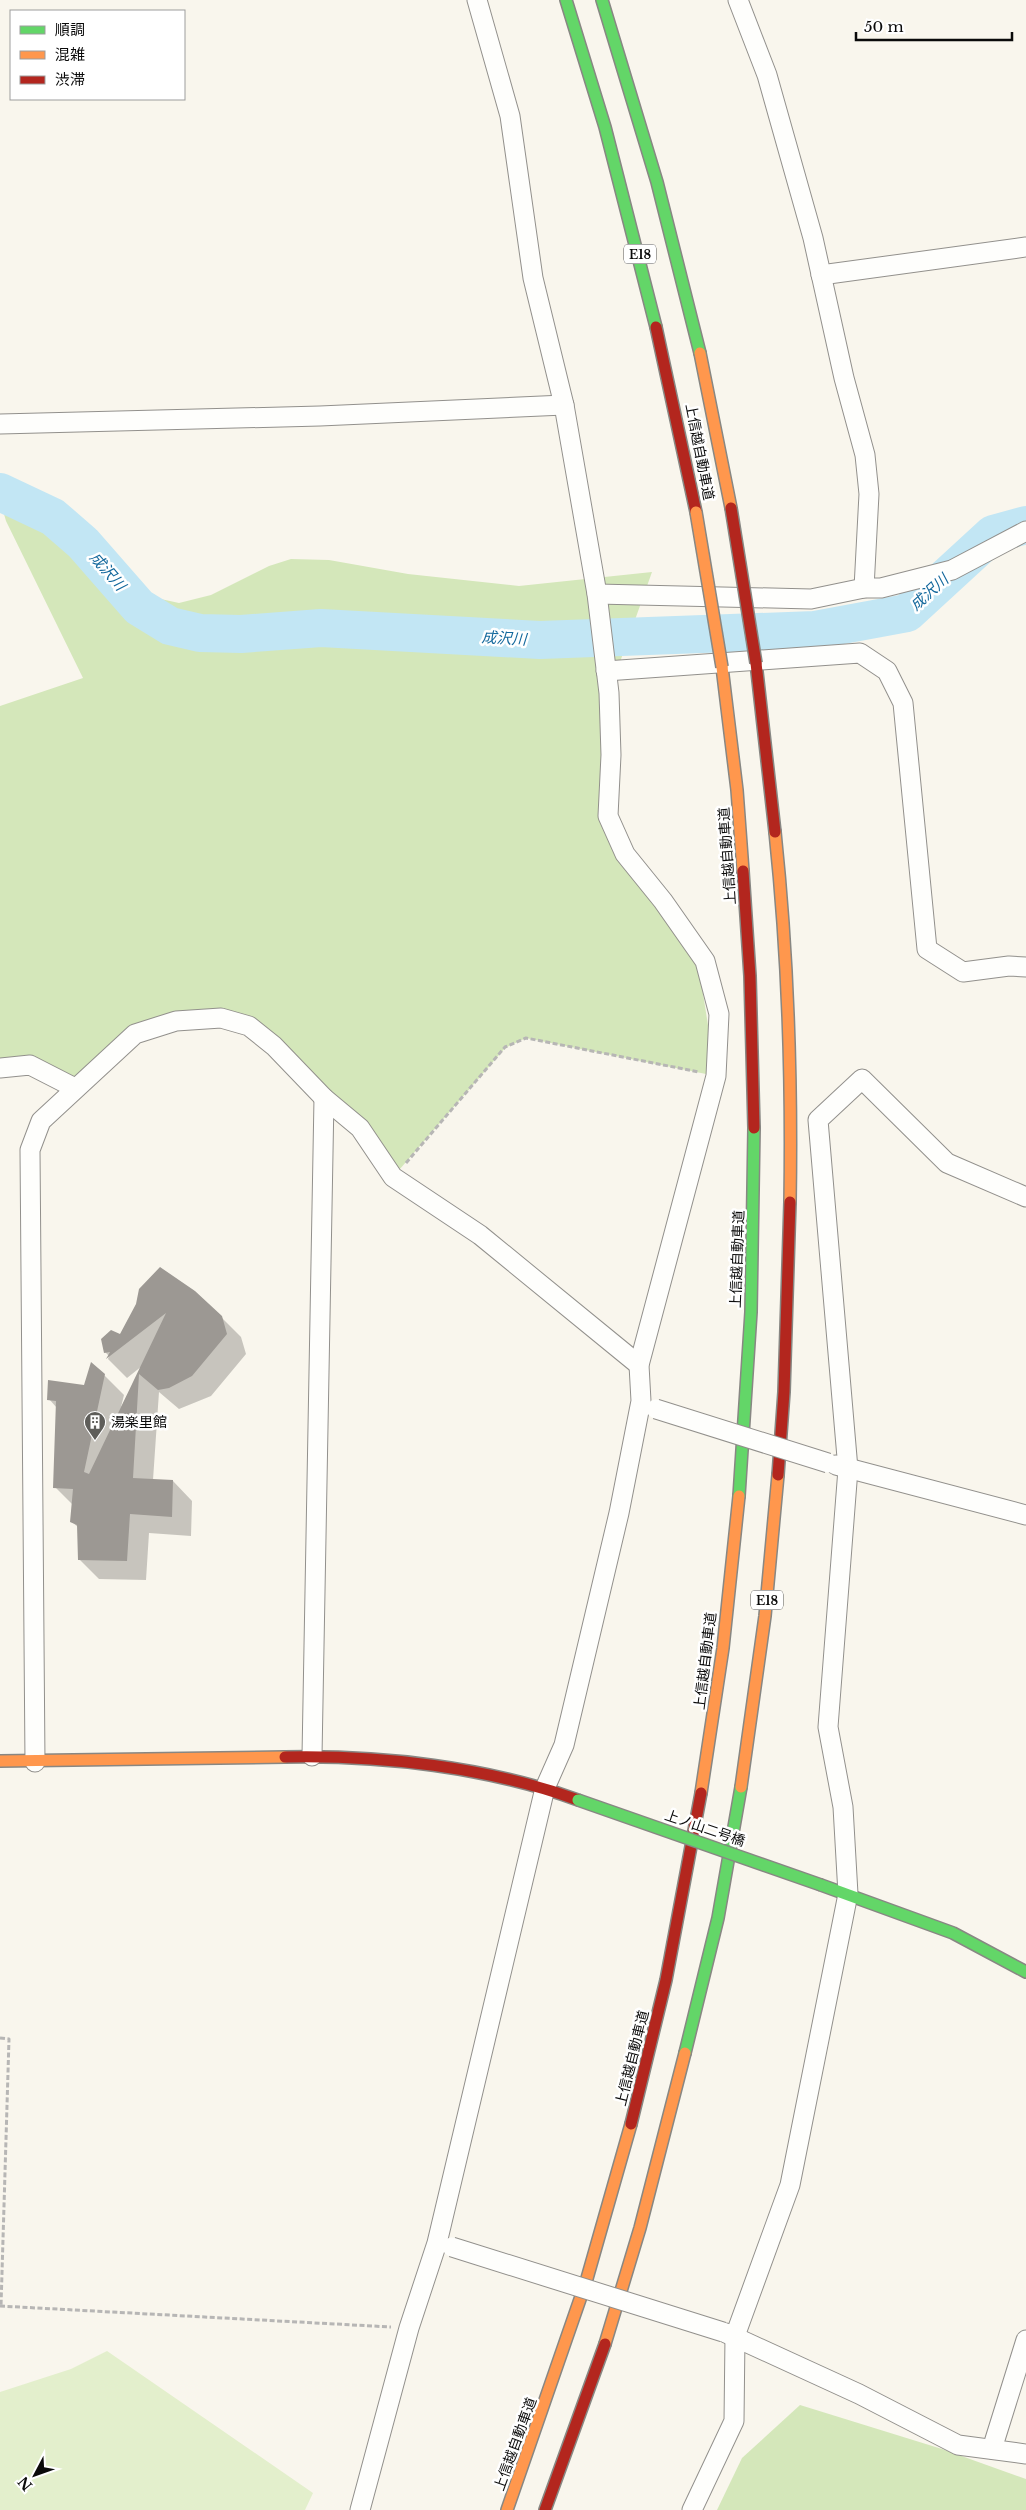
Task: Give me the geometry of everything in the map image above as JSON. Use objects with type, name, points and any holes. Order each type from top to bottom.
[{"type":"main road","name":"上信越自動車道","points":[[507,2510],[541,2420],[587,2278],[626,2144],[662,1996],[692,1850],[716,1700],[734,1551],[746,1395],[753,1247],[753,1086],[749,946],[739,805],[722,667],[696,512],[669,374],[636,237],[597,95],[566,0]]},
{"type":"main road","name":"上信越自動車道","points":[[545,2510],[622,2290],[662,2147],[698,2002],[733,1842],[755,1699],[772,1558],[783,1395],[789,1239],[789,1086],[784,943],[772,802],[756,663],[731,508],[704,369],[670,227],[630,86],[602,0]]},
{"type":"main road","name":"上ノ山二号橋","points":[[0,1761],[35,1762],[312,1756],[426,1764],[545,1788],[848,1894],[945,1931],[1003,1956],[1026,1972]]},
{"type":"street","points":[[360,2510],[409,2328],[444,2245],[545,1788],[564,1745],[619,1512],[648,1405],[639,1366],[716,1076],[719,1014],[705,961],[663,901],[625,854],[608,816],[611,755],[606,671],[597,594],[564,404],[533,278],[510,116],[477,0]]},
{"type":"street","points":[[738,0],[767,75],[821,275],[844,378],[865,455],[869,494],[864,588]]},
{"type":"street","points":[[821,275],[1026,247]]},
{"type":"street","points":[[0,424],[320,416],[564,404]]},
{"type":"street","points":[[597,594],[811,599],[864,588],[881,588],[952,570],[1026,531]]},
{"type":"street","points":[[606,671],[860,653],[888,671],[903,704],[927,949],[963,972],[1009,966],[1026,967]]},
{"type":"street","points":[[35,1762],[30,1150],[42,1121],[75,1088],[135,1034],[176,1020],[221,1018],[249,1026],[274,1046],[324,1098],[360,1128],[393,1177],[480,1235],[639,1366]]},
{"type":"street","points":[[0,1068],[30,1066],[75,1088]]},
{"type":"street","points":[[692,2510],[734,2421],[729,2334],[790,2186],[848,1894],[843,1807],[828,1727],[848,1469],[818,1120],[862,1079],[947,1162],[1026,1197]]},
{"type":"street","points":[[312,1756],[324,1098]]},
{"type":"street","points":[[648,1405],[848,1469],[1026,1516]]},
{"type":"street","points":[[444,2245],[729,2334],[859,2394],[958,2445],[1026,2454]]},
{"type":"street","points":[[992,2449],[1026,2340]]},
{"type":"path","points":[[393,1177],[505,1048],[526,1038],[716,1076]]},
{"type":"path","points":[[0,2038],[9,2039],[0,2306],[409,2328]]},
{"type":"green space","points":[[0,500],[42,519],[67,542],[122,585],[138,594],[179,603],[211,595],[269,566],[291,559],[329,560],[408,574],[519,586],[652,572],[609,693],[608,815],[699,968],[716,1076],[526,1038],[505,1048],[393,1177],[274,1046],[221,1018],[135,1034],[75,1088],[31,1065],[0,1068],[0,706],[83,678],[6,521]]},
{"type":"green space","points":[[107,2351],[313,2493],[305,2510],[0,2510],[0,2392],[71,2369]]},
{"type":"green space","points":[[800,2405],[942,2449],[1026,2479],[1026,2510],[717,2510],[742,2458]]},
{"type":"building","name":"湯楽里館","points":[[160,1267],[195,1291],[222,1316],[227,1334],[192,1376],[169,1388],[158,1390],[139,1374],[133,1478],[173,1480],[172,1517],[130,1514],[127,1561],[78,1560],[77,1525],[70,1522],[73,1489],[53,1488],[56,1401],[47,1400],[48,1380],[84,1385],[91,1362],[105,1374],[84,1472],[89,1474],[166,1313],[106,1359],[110,1352],[104,1353],[101,1339],[111,1330],[120,1334],[136,1304],[139,1289]]},
{"type":"waterway","name":"成沢川","points":[[0,492],[53,517],[83,543],[139,607],[170,626],[200,633],[241,634],[321,628],[540,640],[815,630],[907,613],[993,534],[1026,525]]},
{"type":"traffic: fast","points":[[566,0],[605,127],[656,327]]},
{"type":"traffic: fast","points":[[602,0],[657,182],[700,353]]},
{"type":"traffic: fast","points":[[739,1496],[751,1312],[754,1128]]},
{"type":"traffic: fast","points":[[685,2053],[718,1918],[741,1787]]},
{"type":"traffic: fast","points":[[578,1800],[821,1885]]},
{"type":"traffic: fast","points":[[821,1885],[953,1933],[1026,1972]]},
{"type":"traffic: slow","points":[[700,353],[731,508]]},
{"type":"traffic: slow","points":[[696,512],[722,667]]},
{"type":"traffic: slow","points":[[722,667],[737,790],[743,871]]},
{"type":"traffic: slow","points":[[775,832],[783,924],[788,1017],[790,1202]]},
{"type":"traffic: slow","points":[[741,1787],[765,1616],[778,1475]]},
{"type":"traffic: slow","points":[[701,1793],[723,1648],[739,1496]]},
{"type":"traffic: slow","points":[[0,1761],[285,1757]]},
{"type":"traffic: slow","points":[[605,2344],[640,2228],[685,2053]]},
{"type":"traffic: slow","points":[[507,2510],[586,2282],[631,2124]]},
{"type":"traffic: jam","points":[[656,327],[696,512]]},
{"type":"traffic: jam","points":[[731,508],[756,663]]},
{"type":"traffic: jam","points":[[756,663],[775,832]]},
{"type":"traffic: jam","points":[[743,871],[750,976],[754,1128]]},
{"type":"traffic: jam","points":[[778,1475],[784,1392],[790,1202]]},
{"type":"traffic: jam","points":[[285,1757],[359,1758],[434,1765],[508,1779],[578,1800]]},
{"type":"traffic: jam","points":[[631,2124],[666,1980],[701,1793]]},
{"type":"traffic: jam","points":[[545,2510],[605,2344]]},
{"type":"place","name":"湯楽里館","points":[[95,1441]]}]
